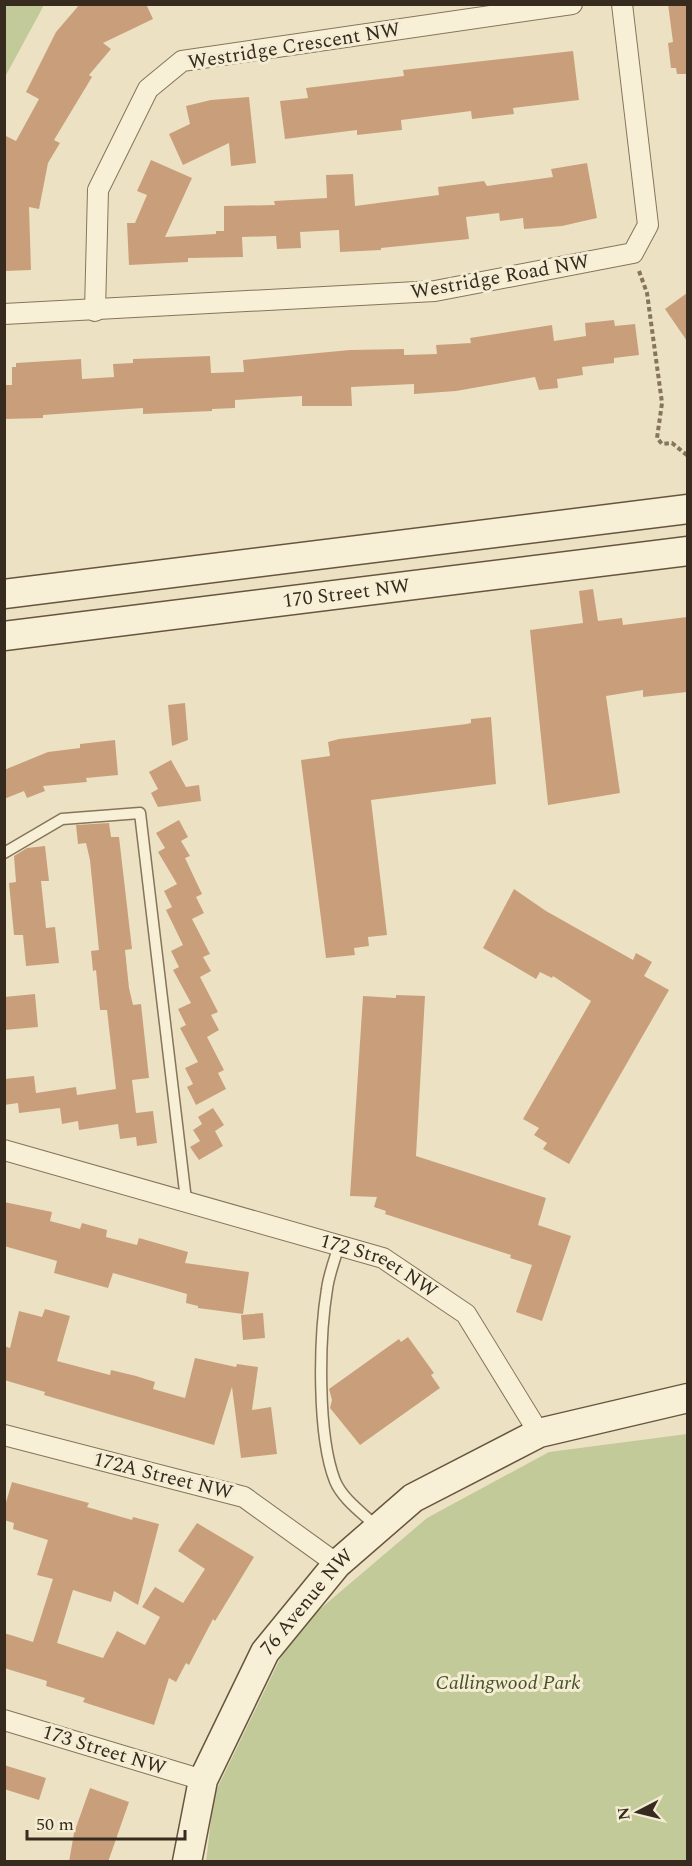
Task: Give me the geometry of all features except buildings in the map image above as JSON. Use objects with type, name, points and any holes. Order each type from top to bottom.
[{"type":"main road","name":"170 Street NW","points":[[4,594],[687,509]]},
{"type":"main road","name":"170 Street NW","points":[[4,636],[687,551]]},
{"type":"main road","points":[[539,1433],[687,1398]]},
{"type":"main road","name":"76 Avenue NW","points":[[187,1862],[203,1780],[265,1652],[337,1564],[413,1498],[539,1433]]},
{"type":"street","name":"Westridge Crescent NW","points":[[95,311],[98,190],[148,89],[182,61],[572,4]]},
{"type":"street","points":[[622,4],[648,225],[633,253]]},
{"type":"street","name":"Westridge Road NW","points":[[4,314],[95,311],[435,291],[633,253]]},
{"type":"street","name":"172 Street NW","points":[[4,1150],[384,1258],[466,1314],[539,1433]]},
{"type":"street","name":"172A Street NW","points":[[4,1435],[244,1497],[337,1564]]},
{"type":"street","name":"173 Street NW","points":[[4,1720],[203,1780]]},
{"type":"lane","points":[[4,853],[62,819],[140,813],[186,1200]]},
{"type":"lane","points":[[339,1245],[327,1289],[321,1388],[324,1421],[336,1482],[345,1497],[378,1528]]},
{"type":"path","points":[[633,253],[647,292],[662,403],[657,438],[662,444],[672,443],[687,456]]},
{"type":"green space","points":[[4,5],[44,5],[5,77]]},
{"type":"green space","name":"Callingwood Park","points":[[687,1434],[687,1861],[206,1862],[214,1795],[293,1632],[427,1518],[549,1452]]}]
